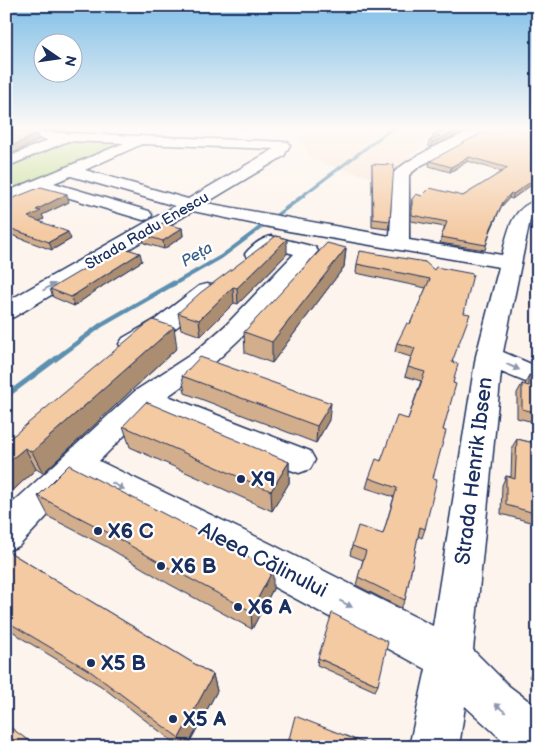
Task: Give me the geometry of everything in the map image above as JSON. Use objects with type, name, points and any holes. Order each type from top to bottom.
[{"type":"street","points":[[69,162],[71,171]]},
{"type":"street","points":[[6,198],[91,162]]},
{"type":"street","name":"Strada Radu Enescu","points":[[49,267],[238,162]]},
{"type":"street","name":"Strada Radu Enescu","points":[[6,312],[264,162]]},
{"type":"street","points":[[399,244],[401,174],[417,162]]},
{"type":"street","points":[[71,171],[170,200],[243,217],[510,263]]},
{"type":"street","points":[[39,184],[143,215]]},
{"type":"street","name":"Strada Henrik Ibsen","points":[[434,747],[450,658],[489,356],[510,263],[532,215]]},
{"type":"street","points":[[6,534],[75,464],[145,398],[204,358],[236,330],[308,251],[271,242],[165,324],[138,339],[111,361]]},
{"type":"street","points":[[489,356],[538,378]]},
{"type":"street","points":[[145,398],[299,460]]},
{"type":"street","name":"Aleea Călinului","points":[[75,464],[450,658],[493,702],[538,739]]},
{"type":"shaded area","points":[[319,162],[406,162],[387,182]]},
{"type":"green space","points":[[8,162],[90,162],[6,198],[6,163]]},
{"type":"building","points":[[434,162],[460,162],[451,167]]},
{"type":"building","points":[[487,162],[538,162],[538,177],[513,194],[511,193],[503,202],[491,228],[486,245],[441,237],[447,222],[412,215],[412,199],[416,194],[422,196],[430,188],[463,196],[508,168]]},
{"type":"building","points":[[372,164],[394,165],[390,221],[373,219]]},
{"type":"building","points":[[41,187],[67,194],[36,210],[41,211],[28,217],[68,232],[49,242],[6,227],[6,201]]},
{"type":"building","points":[[162,223],[182,228],[163,241],[143,235]]},
{"type":"building","points":[[538,235],[538,268],[534,268],[534,255]]},
{"type":"building","points":[[276,236],[287,239],[237,288],[233,287],[199,320],[178,313],[200,293]]},
{"type":"building","points":[[327,243],[346,248],[272,342],[244,332]]},
{"type":"building","points":[[121,247],[140,253],[71,297],[50,289]]},
{"type":"building","points":[[360,251],[425,262],[434,270],[436,267],[473,274],[464,313],[470,314],[452,362],[458,364],[453,383],[456,384],[443,430],[446,431],[433,478],[437,479],[425,529],[420,527],[405,600],[358,577],[366,551],[352,546],[358,526],[383,534],[397,488],[369,478],[376,459],[381,461],[397,416],[408,419],[425,372],[408,367],[415,348],[397,343],[407,323],[410,324],[430,279],[357,264]]},
{"type":"building","points":[[153,320],[174,327],[32,452],[25,448],[6,464],[6,439],[8,440]]},
{"type":"building","points":[[200,357],[331,403],[317,426],[182,376]]},
{"type":"building","points":[[529,375],[538,378],[538,413],[522,409],[522,384],[529,386]]},
{"type":"building","points":[[146,402],[289,462],[271,491],[123,426]]},
{"type":"building","points":[[517,439],[538,444],[538,514],[506,505],[506,476],[515,479]]},
{"type":"building","points":[[69,465],[273,570],[251,611],[38,496]]},
{"type":"building","points":[[6,550],[213,675],[179,738],[90,671],[6,621]]},
{"type":"building","points":[[332,613],[388,642],[378,685],[318,658]]},
{"type":"building","points":[[295,716],[364,743],[364,747],[287,747]]},
{"type":"building","points":[[6,724],[37,747],[6,747]]},
{"type":"waterway","name":"Peța","points":[[302,196],[347,162]]},
{"type":"waterway","name":"Peța","points":[[172,285],[221,257],[304,195]]},
{"type":"waterway","name":"Peța","points":[[6,396],[101,325],[174,283]]},
{"type":"place","name":"X9","points":[[241,479]]},
{"type":"place","name":"X6 C","points":[[98,531]]},
{"type":"place","name":"X6 B","points":[[161,566]]},
{"type":"place","name":"X6 A","points":[[238,607]]},
{"type":"place","name":"X5 B","points":[[91,663]]},
{"type":"place","name":"X5 A","points":[[173,719]]}]
